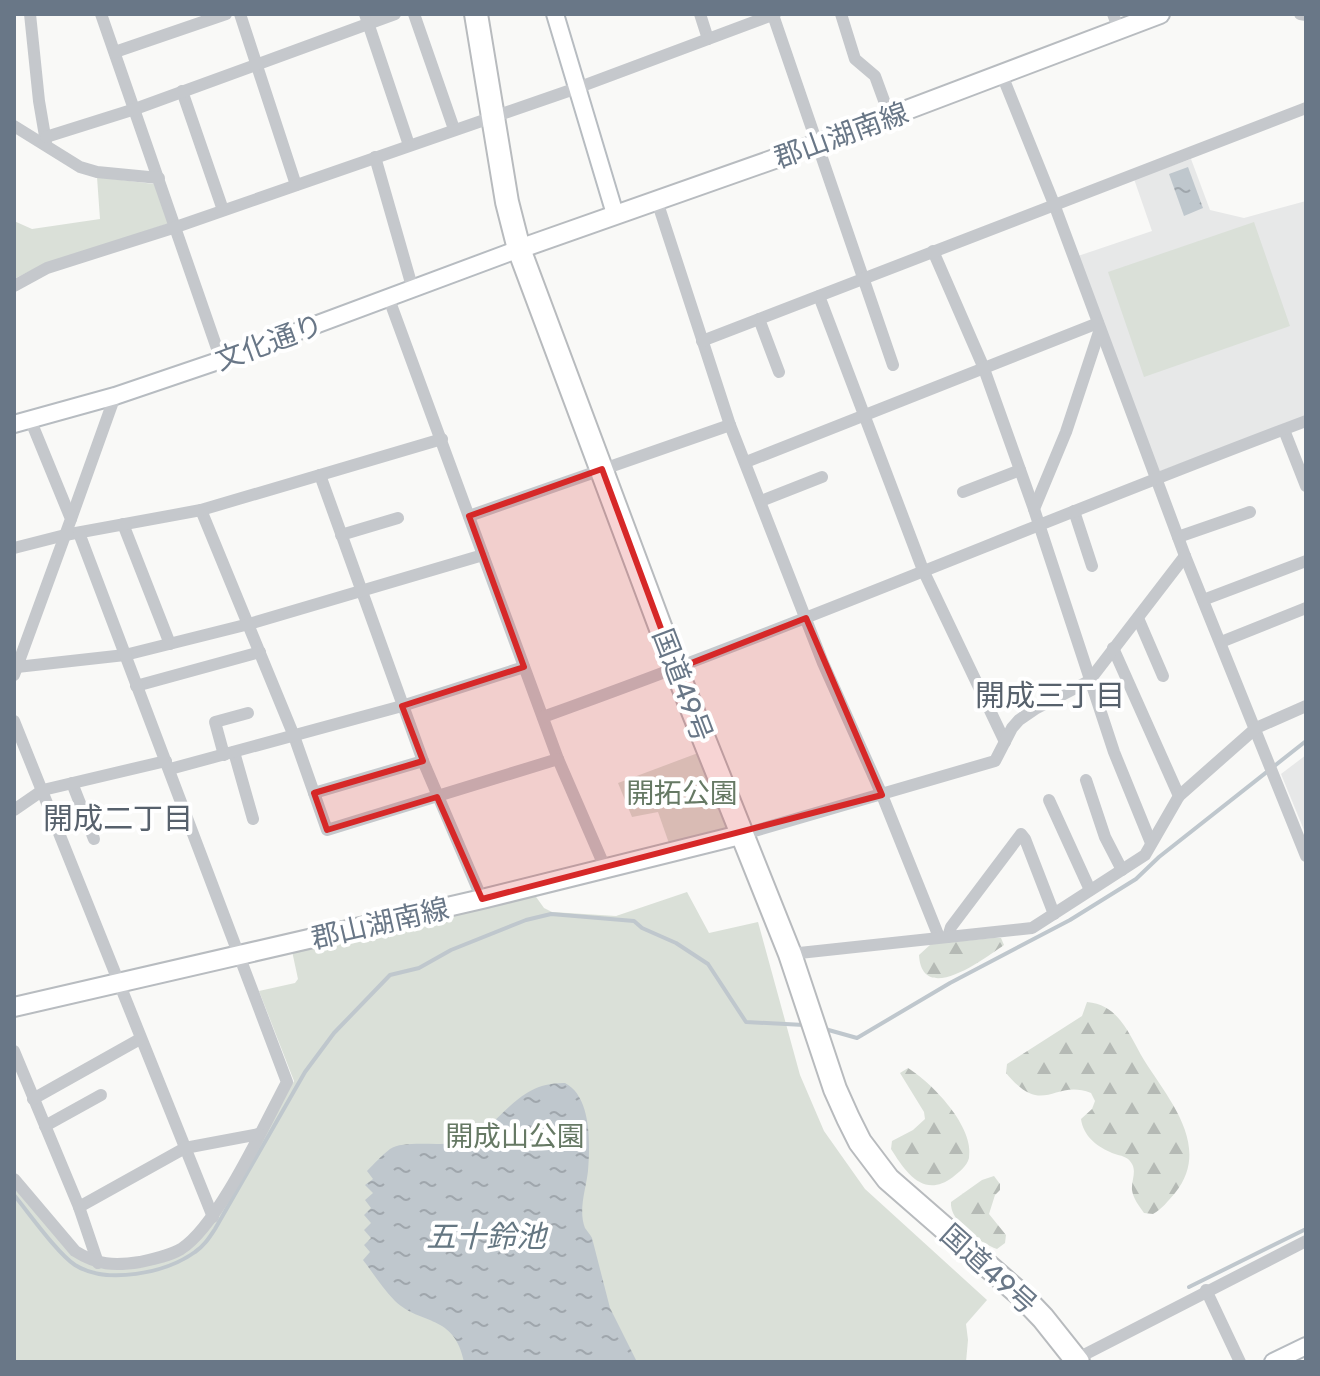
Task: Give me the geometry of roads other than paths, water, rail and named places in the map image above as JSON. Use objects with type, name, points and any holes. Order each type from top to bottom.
[{"type":"highway","name":"国道49号","points":[[476,14],[507,202],[519,249],[676,669],[790,954],[835,1089],[860,1142],[888,1179],[1021,1295],[1077,1360]]},
{"type":"main road","name":"郡山湖南線","points":[[519,249],[1002,75],[1116,22],[1160,14]]},
{"type":"main road","name":"郡山湖南線","points":[[14,1007],[239,957],[744,834]]},
{"type":"street","points":[[30,14],[46,141]]},
{"type":"street","points":[[101,14],[221,360]]},
{"type":"street","points":[[115,52],[226,14]]},
{"type":"street","points":[[240,14],[296,185]]},
{"type":"street","points":[[46,141],[258,64],[367,19],[395,14]]},
{"type":"street","points":[[414,14],[454,129]]},
{"type":"street","points":[[555,14],[615,214]]},
{"type":"street","points":[[700,14],[708,39]]},
{"type":"street","points":[[14,286],[47,268],[176,227],[577,88],[774,14],[893,365]]},
{"type":"street","points":[[841,14],[855,59],[875,76],[890,117]]},
{"type":"street","points":[[1300,14],[1306,15]]},
{"type":"street","points":[[367,19],[409,145]]},
{"type":"street","points":[[1002,75],[1054,204],[1185,556],[1306,856]]},
{"type":"street","points":[[182,91],[223,210]]},
{"type":"street","points":[[702,341],[1306,108]]},
{"type":"street","points":[[14,126],[46,141],[80,167],[97,172],[159,178]]},
{"type":"street","points":[[375,157],[413,290]]},
{"type":"street","points":[[657,201],[730,425],[823,663],[944,937]]},
{"type":"street","name":"文化通り","points":[[22,422],[115,396],[221,360],[519,249]]},
{"type":"street","points":[[933,251],[983,366],[1114,752],[1151,843]]},
{"type":"street","points":[[819,296],[923,570],[1005,742]]},
{"type":"street","points":[[389,299],[558,759],[606,870]]},
{"type":"street","points":[[759,319],[779,372]]},
{"type":"street","points":[[746,462],[983,366],[1099,326]]},
{"type":"street","points":[[1034,509],[1066,432],[1099,326]]},
{"type":"street","points":[[115,396],[16,671],[125,655],[170,644],[483,555]]},
{"type":"street","points":[[543,717],[676,669],[1306,421]]},
{"type":"street","points":[[22,422],[71,519]]},
{"type":"street","points":[[469,516],[730,425]]},
{"type":"street","points":[[1284,430],[1306,486]]},
{"type":"street","points":[[14,548],[65,535],[201,510],[442,439]]},
{"type":"street","points":[[963,492],[1020,470]]},
{"type":"street","points":[[320,475],[423,761],[482,899]]},
{"type":"street","points":[[761,501],[822,477]]},
{"type":"street","points":[[201,510],[294,736],[327,830],[558,759]]},
{"type":"street","points":[[1074,511],[1092,566]]},
{"type":"street","points":[[1178,537],[1250,512]]},
{"type":"street","points":[[341,535],[398,518]]},
{"type":"street","points":[[123,524],[170,644]]},
{"type":"street","points":[[14,1179],[75,1251],[98,1263],[120,1265],[167,1255],[193,1240],[213,1217],[287,1082],[79,533]]},
{"type":"street","points":[[744,834],[995,761],[1012,728],[1035,709],[1089,681],[1185,556]]},
{"type":"street","points":[[1203,600],[1306,561]]},
{"type":"street","points":[[1221,642],[1306,608]]},
{"type":"street","points":[[1138,618],[1163,676]]},
{"type":"street","points":[[1113,648],[1179,796]]},
{"type":"street","points":[[136,686],[260,652]]},
{"type":"street","points":[[14,810],[43,790],[229,754],[402,706],[524,667]]},
{"type":"street","points":[[790,954],[1032,928],[1145,855],[1179,796],[1256,728],[1306,706]]},
{"type":"street","points":[[248,713],[215,722],[253,819]]},
{"type":"street","points":[[14,721],[213,1217]]},
{"type":"street","points":[[314,793],[423,761]]},
{"type":"street","points":[[1086,780],[1105,837],[1122,870]]},
{"type":"street","points":[[72,783],[94,839]]},
{"type":"street","points":[[1049,800],[1090,890]]},
{"type":"street","points":[[944,937],[1021,834],[1054,914]]},
{"type":"street","points":[[33,1099],[140,1039]]},
{"type":"street","points":[[14,1051],[79,1207],[98,1263]]},
{"type":"street","points":[[45,1126],[101,1095]]},
{"type":"street","points":[[79,1207],[185,1148],[259,1134]]},
{"type":"street","points":[[1077,1360],[1206,1290],[1306,1241]]},
{"type":"street","points":[[1206,1290],[1240,1362]]},
{"type":"street","points":[[1273,1362],[1306,1346]]},
{"type":"water","points":[[1188,167],[1203,208],[1184,216],[1169,174]]},
{"type":"water","name":"五十鈴池","points":[[565,1083],[580,1099],[589,1135],[583,1221],[592,1238],[610,1308],[637,1362],[464,1362],[453,1335],[436,1322],[405,1309],[395,1301],[363,1260],[370,1252],[364,1245],[371,1238],[364,1230],[371,1223],[364,1215],[371,1208],[365,1200],[373,1193],[365,1185],[373,1179],[367,1171],[387,1151],[397,1146],[464,1141],[533,1090]]},
{"type":"waterway","points":[[825,1029],[857,1038],[950,983],[1070,920],[1136,879],[1159,857],[1306,741]]},
{"type":"waterway","points":[[14,1195],[60,1252],[88,1271],[136,1274],[169,1266],[183,1259],[201,1247],[215,1229],[305,1072],[334,1033],[390,975],[419,968],[451,950],[526,920],[551,914],[634,921],[708,964],[746,1022],[804,1025]]},
{"type":"waterway","points":[[1189,1287],[1306,1229]]},
{"type":"district","name":"開成三丁目","points":[[1050,696]]},
{"type":"district","name":"開成二丁目","points":[[118,819]]},
{"type":"park label","name":"開拓公園","points":[[682,793]]},
{"type":"park label","name":"開成山公園","points":[[515,1136]]}]
